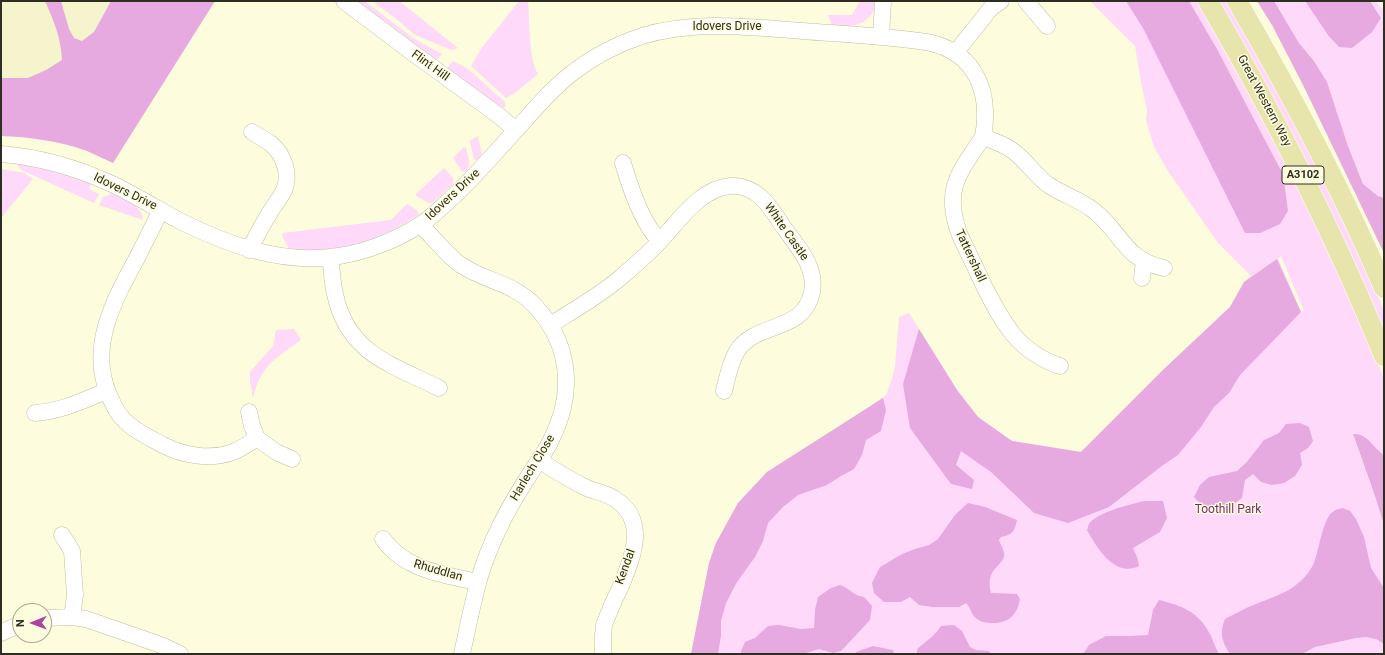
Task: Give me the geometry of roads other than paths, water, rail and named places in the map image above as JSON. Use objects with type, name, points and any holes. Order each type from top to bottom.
[{"type":"main road","name":"Great Western Way","points":[[1208,1],[1245,66],[1302,174],[1338,249],[1384,356]]},
{"type":"main road","name":"Great Western Way","points":[[1238,1],[1302,118],[1384,288]]},
{"type":"street","name":"Flint Hill","points":[[344,1],[516,130]]},
{"type":"street","points":[[881,37],[883,1]]},
{"type":"street","points":[[956,52],[991,8],[1001,1]]},
{"type":"street","points":[[1026,1],[1047,26]]},
{"type":"street","name":"Idovers Drive","points":[[1,154],[32,157],[68,167],[111,184],[212,236],[250,250],[293,258],[330,258],[354,254],[381,244],[420,225],[446,203],[480,170],[541,102],[572,73],[617,46],[653,33],[687,28],[732,26],[768,27],[881,37]]},
{"type":"street","name":"Tattershall","points":[[881,37],[929,42],[945,46],[956,52],[973,71],[979,81],[984,95],[986,110],[983,137],[954,184],[952,193],[955,221],[959,233],[1000,317],[1042,367],[1060,366]]},
{"type":"street","points":[[250,250],[267,216],[283,193],[286,181],[283,160],[278,152],[270,144],[252,132]]},
{"type":"street","points":[[983,137],[1007,147],[1023,159],[1039,177],[1050,186],[1094,210],[1121,241],[1144,262],[1164,268]]},
{"type":"street","points":[[623,163],[628,180],[647,225],[652,234],[660,241]]},
{"type":"street","name":"White Castle","points":[[550,325],[602,293],[620,278],[660,241],[697,201],[714,191],[729,186],[747,188],[754,192],[768,205],[809,264],[813,282],[809,302],[805,310],[798,317],[764,332],[744,344],[737,351],[735,377],[724,391]]},
{"type":"street","points":[[161,210],[115,299],[107,320],[101,349],[102,370],[107,391],[117,411],[133,428],[154,441],[180,452],[208,456],[230,453],[257,438]]},
{"type":"street","name":"Harlech Close","points":[[420,225],[433,236],[451,257],[461,265],[473,272],[516,290],[525,296],[550,325],[563,356],[566,389],[562,415],[556,431],[513,500],[501,525],[478,582],[462,654]]},
{"type":"street","points":[[330,258],[335,294],[342,317],[356,339],[372,354],[382,360],[439,388]]},
{"type":"street","points":[[1142,278],[1144,262]]},
{"type":"street","points":[[35,413],[45,412],[69,405],[107,391]]},
{"type":"street","points":[[249,412],[252,426],[257,438],[276,452],[292,459]]},
{"type":"street","name":"Kendal","points":[[539,460],[583,486],[609,495],[617,500],[631,517],[635,538],[631,559],[604,625],[603,654]]},
{"type":"street","points":[[62,535],[72,551],[75,595],[72,616]]},
{"type":"street","name":"Rhuddlan","points":[[383,539],[399,556],[414,565],[446,575],[478,582]]},
{"type":"street","points":[[52,617],[72,616],[114,628],[161,645],[180,654]]},
{"type":"street","points":[[1,633],[12,628]]},
{"type":"park label","name":"Toothill Park","points":[[1228,510]]}]
